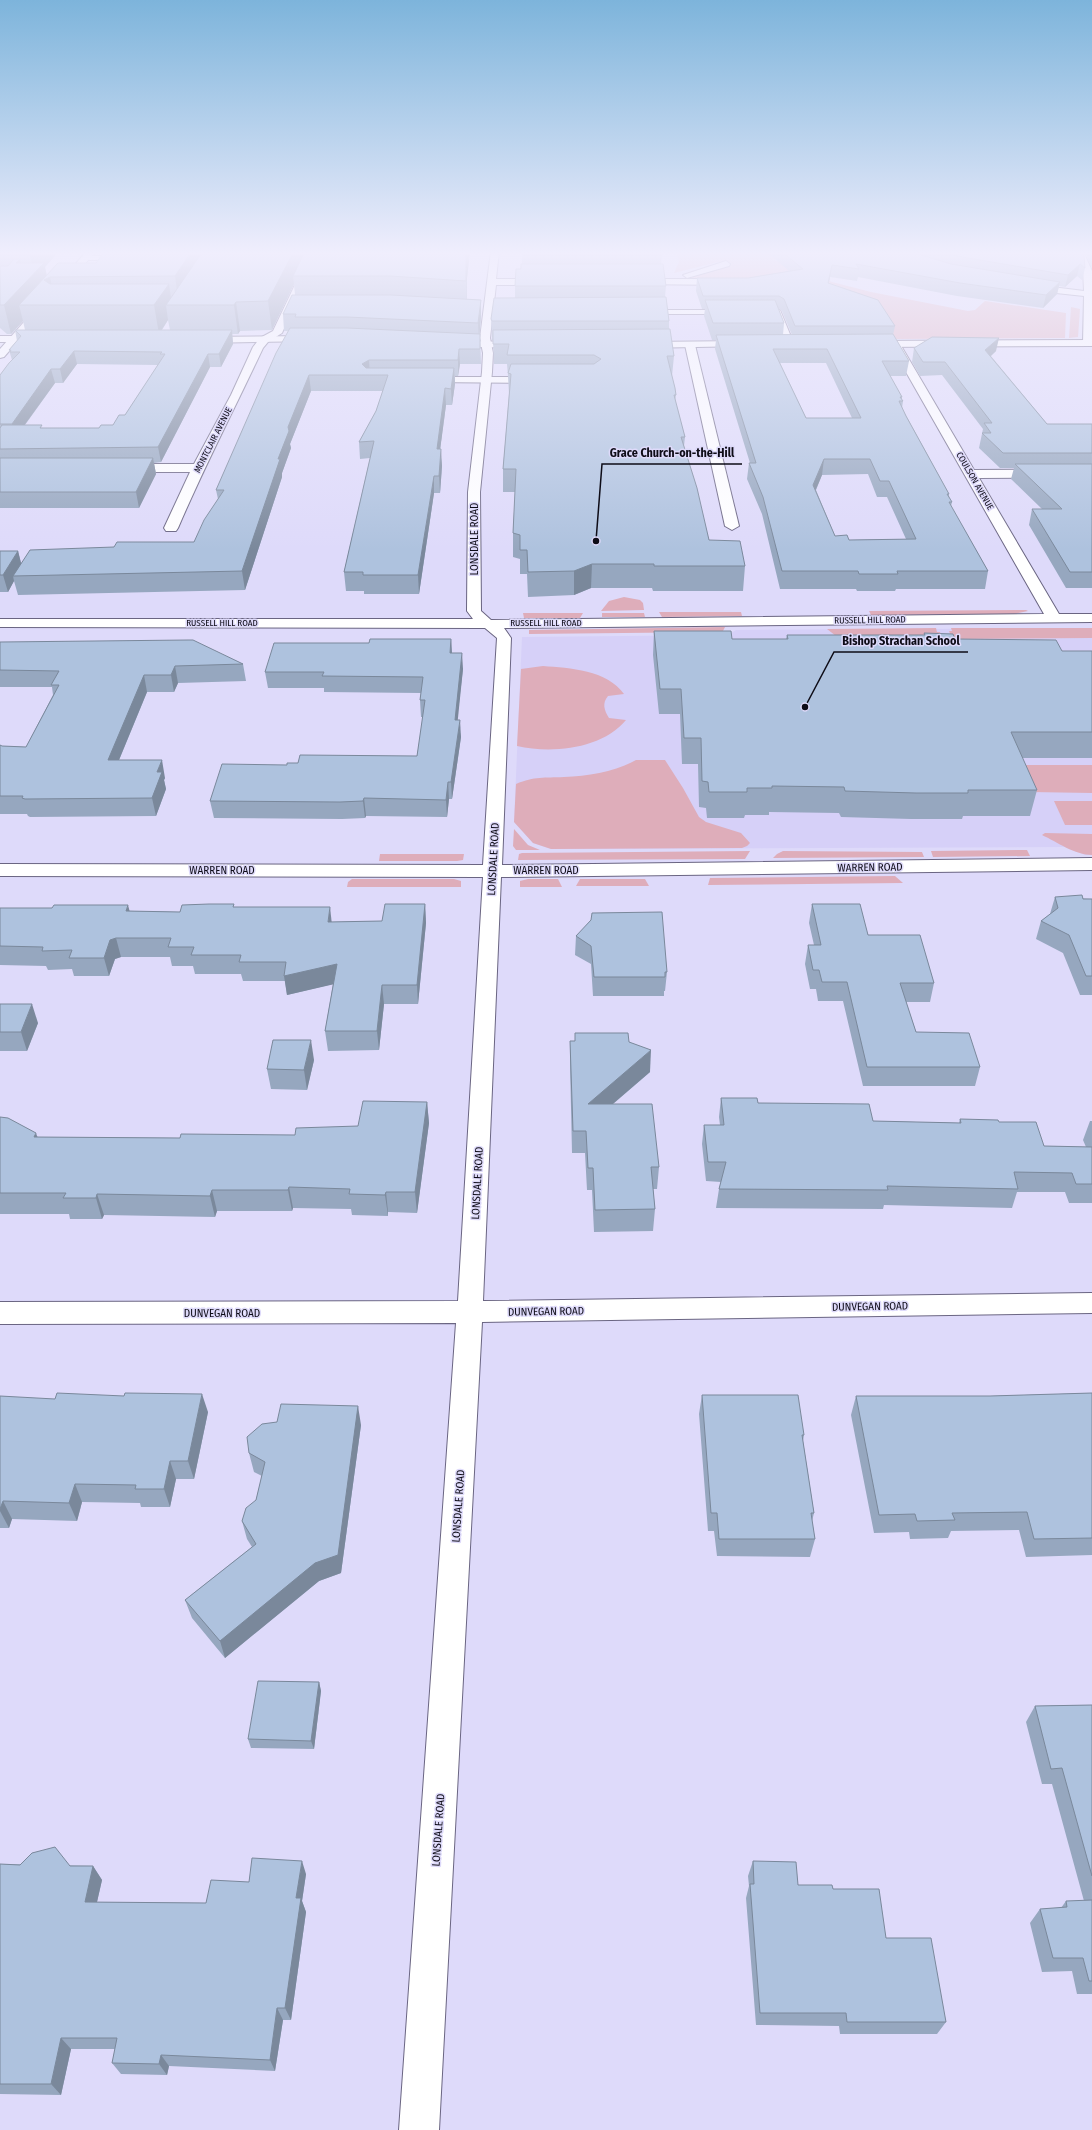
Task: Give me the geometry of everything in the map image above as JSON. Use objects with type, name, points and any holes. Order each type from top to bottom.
[{"type":"street","name":"MONTCLAIR AVENUE","points":[[171,528],[198,468],[236,395],[256,350]]},
{"type":"street","name":"LONSDALE ROAD","points":[[419,2130],[470,1312],[504,638],[498,630],[477,618],[474,611],[474,492],[486,380],[487,350]]},
{"type":"street","points":[[691,350],[732,526]]},
{"type":"street","name":"COULSON AVENUE","points":[[899,350],[1054,618]]},
{"type":"street","points":[[116,468],[198,468]]},
{"type":"street","points":[[971,474],[1092,473]]},
{"type":"street","name":"RUSSELL HILL ROAD","points":[[0,623],[486,623],[1092,618]]},
{"type":"street","name":"WARREN ROAD","points":[[0,870],[492,870],[1092,864]]},
{"type":"street","name":"DUNVEGAN ROAD","points":[[0,1313],[470,1312],[1092,1303]]},
{"type":"lane","points":[[417,380],[543,380]]},
{"type":"shaded area","points":[[624,597],[640,600],[643,603],[644,610],[601,611],[609,601]]},
{"type":"shaded area","points":[[869,611],[1028,611],[1014,614],[871,615]]},
{"type":"shaded area","points":[[659,612],[741,612],[742,616],[662,617]]},
{"type":"shaded area","points":[[523,613],[583,613],[580,618],[524,618]]},
{"type":"shaded area","points":[[602,613],[644,613],[645,617],[602,617]]},
{"type":"shaded area","points":[[725,627],[723,631],[718,632],[529,634],[529,630]]},
{"type":"shaded area","points":[[936,628],[937,632],[940,632],[943,639],[836,636],[827,629]]},
{"type":"shaded area","points":[[951,628],[1092,628],[1092,638],[952,639],[949,631],[952,631]]},
{"type":"shaded area","points":[[1092,628],[1092,855],[1085,855],[1065,847],[551,849],[533,843],[514,822],[522,637],[728,635],[736,630]]},
{"type":"shaded area","points":[[543,666],[576,669],[598,675],[608,680],[617,686],[624,694],[608,696],[604,704],[606,712],[609,718],[626,720],[616,730],[604,737],[576,747],[545,749],[517,746],[521,669]]},
{"type":"shaded area","points":[[636,760],[665,760],[699,817],[706,822],[741,833],[750,843],[742,848],[551,849],[533,843],[514,822],[516,784],[534,779],[602,773],[619,768]]},
{"type":"shaded area","points":[[1018,765],[1092,765],[1092,793],[1030,792]]},
{"type":"shaded area","points":[[1054,801],[1092,801],[1092,825],[1065,825]]},
{"type":"shaded area","points":[[514,829],[528,845],[540,850],[516,850],[513,846]]},
{"type":"shaded area","points":[[1045,833],[1092,834],[1092,855],[1079,853],[1066,848],[1042,835]]},
{"type":"shaded area","points":[[1027,850],[1030,856],[933,857],[931,851]]},
{"type":"shaded area","points":[[750,851],[745,859],[518,860],[519,854],[522,853]]},
{"type":"shaded area","points":[[783,851],[922,852],[924,857],[773,858]]},
{"type":"shaded area","points":[[380,854],[464,854],[463,860],[457,861],[379,861]]},
{"type":"shaded area","points":[[895,876],[903,883],[708,885],[710,878]]},
{"type":"shaded area","points":[[352,879],[454,879],[461,881],[461,887],[347,887],[348,882]]},
{"type":"shaded area","points":[[528,879],[558,879],[562,887],[520,887],[520,881]]},
{"type":"shaded area","points":[[580,879],[645,879],[649,886],[576,886]]},
{"type":"building","points":[[11,350],[221,350],[219,354],[208,354],[158,447],[0,449],[0,428],[2,425],[42,425],[40,428],[99,428],[101,425],[113,425],[119,415],[125,415],[165,354],[160,354],[162,352],[74,351],[60,369],[51,369],[12,424],[0,424],[0,375],[20,352],[10,352]]},
{"type":"building","points":[[277,350],[459,350],[458,360],[369,360],[362,364],[366,368],[454,368],[451,389],[445,388],[437,449],[441,449],[439,476],[434,476],[418,575],[363,575],[363,572],[344,572],[374,441],[359,442],[376,411],[388,375],[309,375],[288,427],[289,431],[278,459],[280,459],[242,571],[13,576],[30,550],[114,547],[117,542],[194,542],[204,520],[224,490],[216,490]]},
{"type":"building","points":[[508,350],[673,350],[674,356],[667,356],[675,388],[676,395],[674,395],[685,437],[681,437],[697,488],[709,540],[740,541],[745,566],[592,564],[574,571],[528,572],[527,550],[520,550],[520,535],[513,533],[516,469],[503,469],[511,374],[508,373],[511,364],[594,364],[601,359],[594,355],[507,355]]},
{"type":"building","points":[[721,350],[774,350],[806,418],[861,418],[828,350],[903,350],[909,361],[882,361],[902,397],[900,397],[903,401],[899,401],[906,416],[949,494],[947,494],[952,502],[949,502],[988,571],[897,571],[898,574],[859,574],[858,571],[782,571],[763,497],[749,463],[756,463]],"holes":[[[824,459],[870,459],[880,481],[889,481],[916,539],[849,540],[847,535],[835,536],[813,485]]]},
{"type":"building","points":[[916,350],[985,350],[1047,424],[1092,424],[1092,453],[1003,453],[982,433],[991,433],[984,423],[992,423],[945,362],[923,362]]},
{"type":"building","points":[[0,458],[153,458],[136,492],[0,492]]},
{"type":"building","points":[[1015,464],[1092,464],[1092,572],[1070,572],[1032,509],[1062,509]]},
{"type":"building","points":[[0,551],[18,551],[3,575],[0,575]]},
{"type":"building","points":[[654,631],[731,631],[732,639],[788,639],[787,635],[925,635],[924,633],[953,634],[955,639],[1056,640],[1062,651],[1092,651],[1092,732],[1011,732],[1037,790],[968,790],[968,793],[916,793],[845,791],[844,787],[772,786],[772,788],[747,788],[747,792],[709,792],[708,782],[702,781],[701,738],[684,738],[681,689],[660,689]]},
{"type":"building","points":[[370,639],[451,639],[450,653],[462,653],[455,720],[460,720],[451,782],[448,782],[446,800],[364,798],[363,801],[340,802],[210,801],[222,764],[287,765],[287,763],[298,763],[300,755],[417,756],[425,700],[420,700],[423,677],[322,676],[324,672],[265,672],[274,643],[369,643]]},
{"type":"building","points":[[193,640],[243,664],[175,666],[171,675],[144,675],[108,760],[162,760],[157,772],[162,772],[152,798],[25,799],[22,798],[23,796],[0,796],[0,745],[26,747],[59,685],[51,685],[59,671],[0,670],[0,642]]},
{"type":"building","points":[[1082,895],[1083,899],[1092,899],[1092,976],[1086,976],[1069,935],[1041,921],[1058,908],[1055,897]]},
{"type":"building","points":[[234,904],[233,907],[330,907],[328,922],[382,921],[385,904],[425,904],[417,985],[382,985],[377,1031],[325,1031],[337,964],[284,976],[286,962],[239,962],[241,955],[191,955],[194,947],[168,947],[171,938],[116,938],[110,940],[104,958],[69,958],[72,950],[42,951],[43,947],[0,946],[0,908],[52,908],[54,905],[128,905],[126,911],[180,912],[182,905]]},
{"type":"building","points":[[812,904],[860,904],[868,935],[920,935],[934,983],[900,983],[916,1032],[969,1033],[980,1067],[867,1067],[847,982],[822,982],[819,970],[813,970],[808,945],[821,945]]},
{"type":"building","points":[[662,912],[667,972],[665,972],[665,977],[594,977],[591,946],[576,936],[591,920],[592,913]]},
{"type":"building","points":[[0,1004],[32,1004],[21,1032],[0,1032]]},
{"type":"building","points":[[575,1033],[628,1033],[629,1042],[651,1050],[588,1104],[652,1104],[659,1167],[651,1167],[655,1209],[595,1210],[593,1168],[588,1168],[586,1131],[573,1131],[570,1041],[575,1041]]},
{"type":"building","points":[[273,1040],[311,1040],[304,1070],[267,1069]]},
{"type":"building","points":[[721,1098],[757,1098],[758,1103],[869,1104],[873,1121],[961,1123],[960,1119],[998,1120],[999,1122],[1036,1122],[1044,1146],[1092,1147],[1092,1184],[1076,1184],[1072,1173],[1014,1172],[1018,1189],[887,1186],[888,1190],[719,1189],[726,1162],[708,1162],[704,1125],[724,1125]]},
{"type":"building","points":[[363,1101],[427,1102],[415,1192],[386,1192],[385,1195],[349,1194],[350,1189],[289,1187],[288,1190],[212,1190],[210,1196],[97,1194],[96,1198],[63,1198],[66,1193],[0,1193],[0,1117],[8,1118],[36,1133],[34,1137],[180,1138],[181,1134],[295,1135],[296,1128],[358,1126]]},
{"type":"building","points":[[57,1393],[124,1396],[125,1393],[202,1394],[188,1461],[170,1461],[164,1489],[135,1489],[136,1485],[75,1484],[69,1503],[3,1501],[0,1509],[0,1396],[55,1399]]},
{"type":"building","points":[[1092,1393],[1092,1538],[1034,1539],[1027,1512],[952,1513],[955,1520],[917,1521],[915,1514],[879,1515],[856,1396],[990,1396]]},
{"type":"building","points":[[702,1395],[798,1395],[804,1435],[802,1435],[814,1513],[811,1513],[815,1539],[719,1539],[717,1513],[711,1513]]},
{"type":"building","points":[[281,1404],[358,1406],[338,1555],[315,1563],[220,1641],[185,1600],[256,1544],[242,1521],[246,1508],[256,1500],[265,1462],[249,1453],[247,1437],[262,1424],[277,1422]]},
{"type":"building","points":[[258,1681],[319,1682],[311,1741],[248,1739]]},
{"type":"building","points":[[1092,1705],[1092,1876],[1062,1768],[1051,1769],[1035,1706]]},
{"type":"building","points":[[55,1847],[70,1866],[93,1866],[85,1902],[206,1903],[211,1880],[249,1882],[252,1858],[302,1861],[296,1898],[301,1898],[285,2008],[277,2008],[270,2060],[161,2055],[159,2064],[112,2063],[117,2038],[61,2038],[51,2084],[0,2084],[0,1864],[20,1865],[32,1853]]},
{"type":"building","points":[[753,1861],[796,1862],[798,1885],[832,1885],[833,1889],[879,1889],[886,1938],[931,1938],[946,2022],[847,2022],[846,2013],[760,2013],[750,1884],[754,1884]]},
{"type":"building","points":[[1092,1900],[1092,1981],[1089,1981],[1083,1958],[1053,1958],[1040,1909],[1067,1907],[1066,1901]]},
{"type":"place","name":"Grace Church-on-the-Hill","points":[[596,541]]},
{"type":"place","name":"Bishop Strachan School","points":[[805,707]]}]
